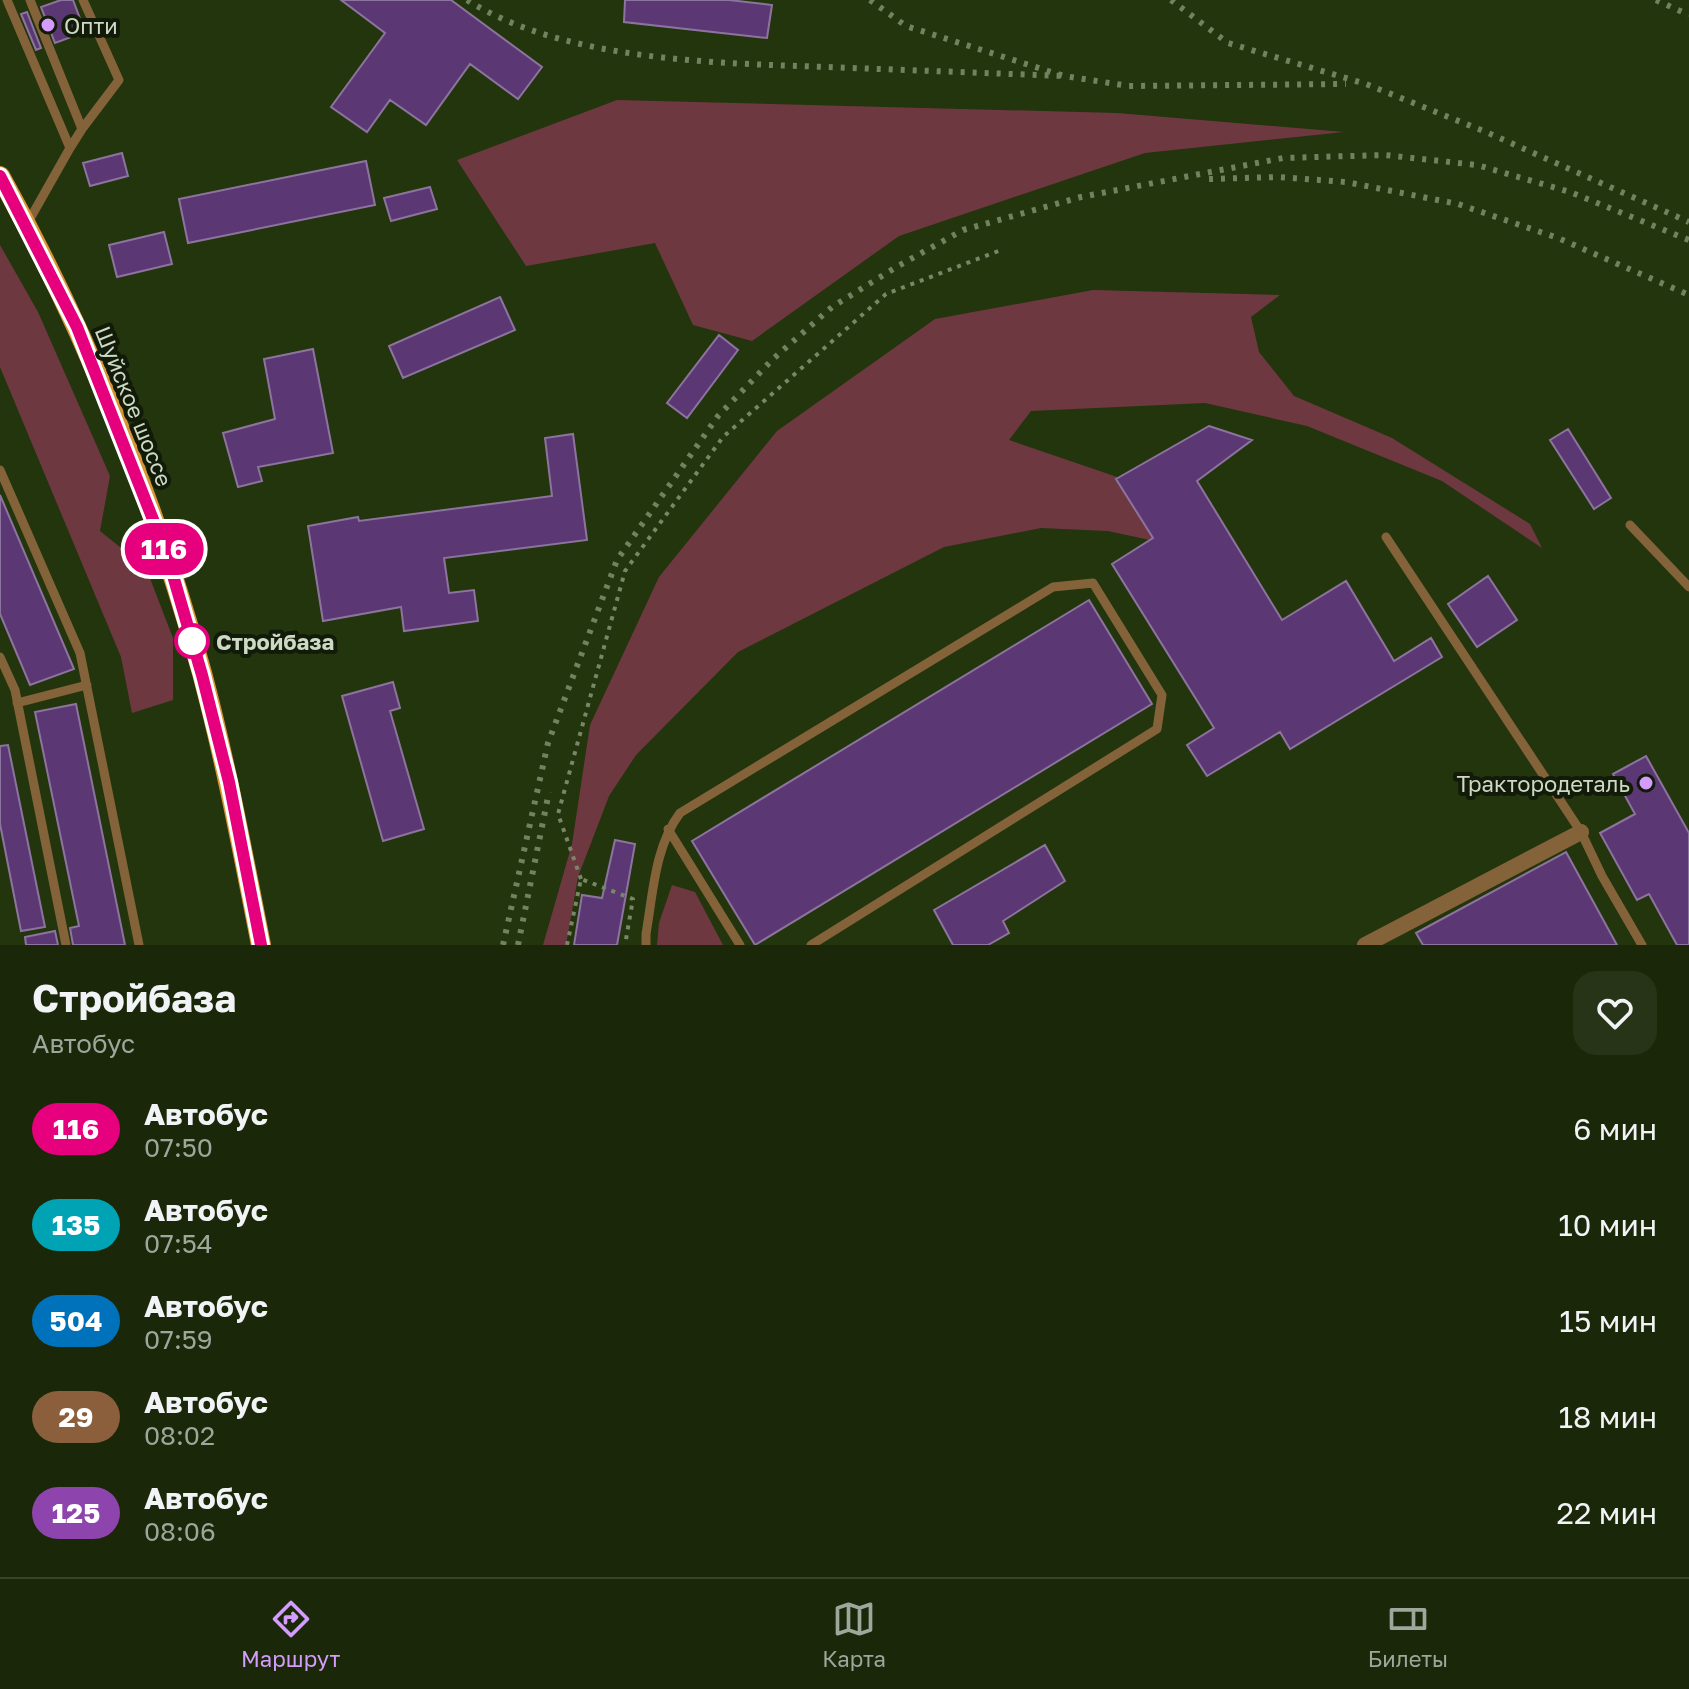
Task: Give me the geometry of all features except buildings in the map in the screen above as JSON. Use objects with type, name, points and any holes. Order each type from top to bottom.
[{"type":"main road","name":"Шуйское шоссе","points":[[0,176],[77,327],[167,555],[218,740],[261,945]]},
{"type":"street","points":[[1365,945],[1581,832]]},
{"type":"lane","points":[[7,0],[70,148]]},
{"type":"lane","points":[[30,0],[82,129]]},
{"type":"lane","points":[[27,224],[82,129],[119,80],[83,0]]},
{"type":"lane","points":[[0,470],[80,653],[139,945]]},
{"type":"lane","points":[[1630,525],[1689,587]]},
{"type":"lane","points":[[1386,537],[1581,832],[1602,876],[1642,945]]},
{"type":"lane","points":[[646,945],[668,829],[680,813],[1053,587],[1093,583],[1162,695],[1157,729],[811,945]]},
{"type":"lane","points":[[0,657],[15,690],[66,945]]},
{"type":"lane","points":[[17,703],[87,685]]},
{"type":"lane","points":[[668,829],[740,945]]},
{"type":"path","points":[[567,945],[581,879],[558,814],[625,571],[723,437],[886,294],[1001,250]]},
{"type":"path","points":[[581,879],[633,899],[625,945]]},
{"type":"shaded area","points":[[617,100],[1117,113],[1344,132],[1145,153],[899,236],[752,341],[693,325],[655,243],[526,266],[457,160]]},
{"type":"shaded area","points":[[0,245],[38,312],[110,476],[100,531],[146,568],[173,638],[173,700],[132,713],[121,657],[0,367]]},
{"type":"shaded area","points":[[1093,290],[1280,295],[1251,317],[1259,352],[1294,396],[1392,438],[1530,524],[1542,548],[1442,481],[1307,426],[1205,403],[1031,411],[1009,440],[1126,480],[1159,542],[1108,531],[1041,528],[944,547],[738,652],[636,755],[609,796],[578,877],[566,945],[543,945],[572,844],[590,725],[659,577],[777,431],[935,319]]},
{"type":"shaded area","points":[[672,885],[695,892],[723,945],[657,945],[659,923]]},
{"type":"railway","points":[[467,0],[506,20],[548,36],[641,55],[737,63],[1064,76]]},
{"type":"railway","points":[[870,0],[906,26],[1064,76],[1129,86],[1346,84]]},
{"type":"railway","points":[[1171,0],[1228,43],[1366,84],[1486,132],[1689,222]]},
{"type":"railway","points":[[1656,0],[1689,15]]},
{"type":"railway","points":[[503,945],[548,743],[617,560],[718,416],[773,359],[832,307],[898,266],[963,230],[1081,197],[1283,158],[1385,155],[1477,165],[1570,192],[1689,240]]},
{"type":"railway","points":[[1209,179],[1278,177],[1346,182],[1458,204],[1558,238],[1689,295]]},
{"type":"railway","points":[[518,945],[549,792]]},
{"type":"bus line","name":"116","points":[[0,176],[77,327],[167,555],[229,782],[261,945]]},
{"type":"place","name":"Опти","points":[[48,25]]},
{"type":"place","name":"Стройбаза","points":[[192,641]]},
{"type":"place","name":"Трактородеталь","points":[[1646,783]]}]
